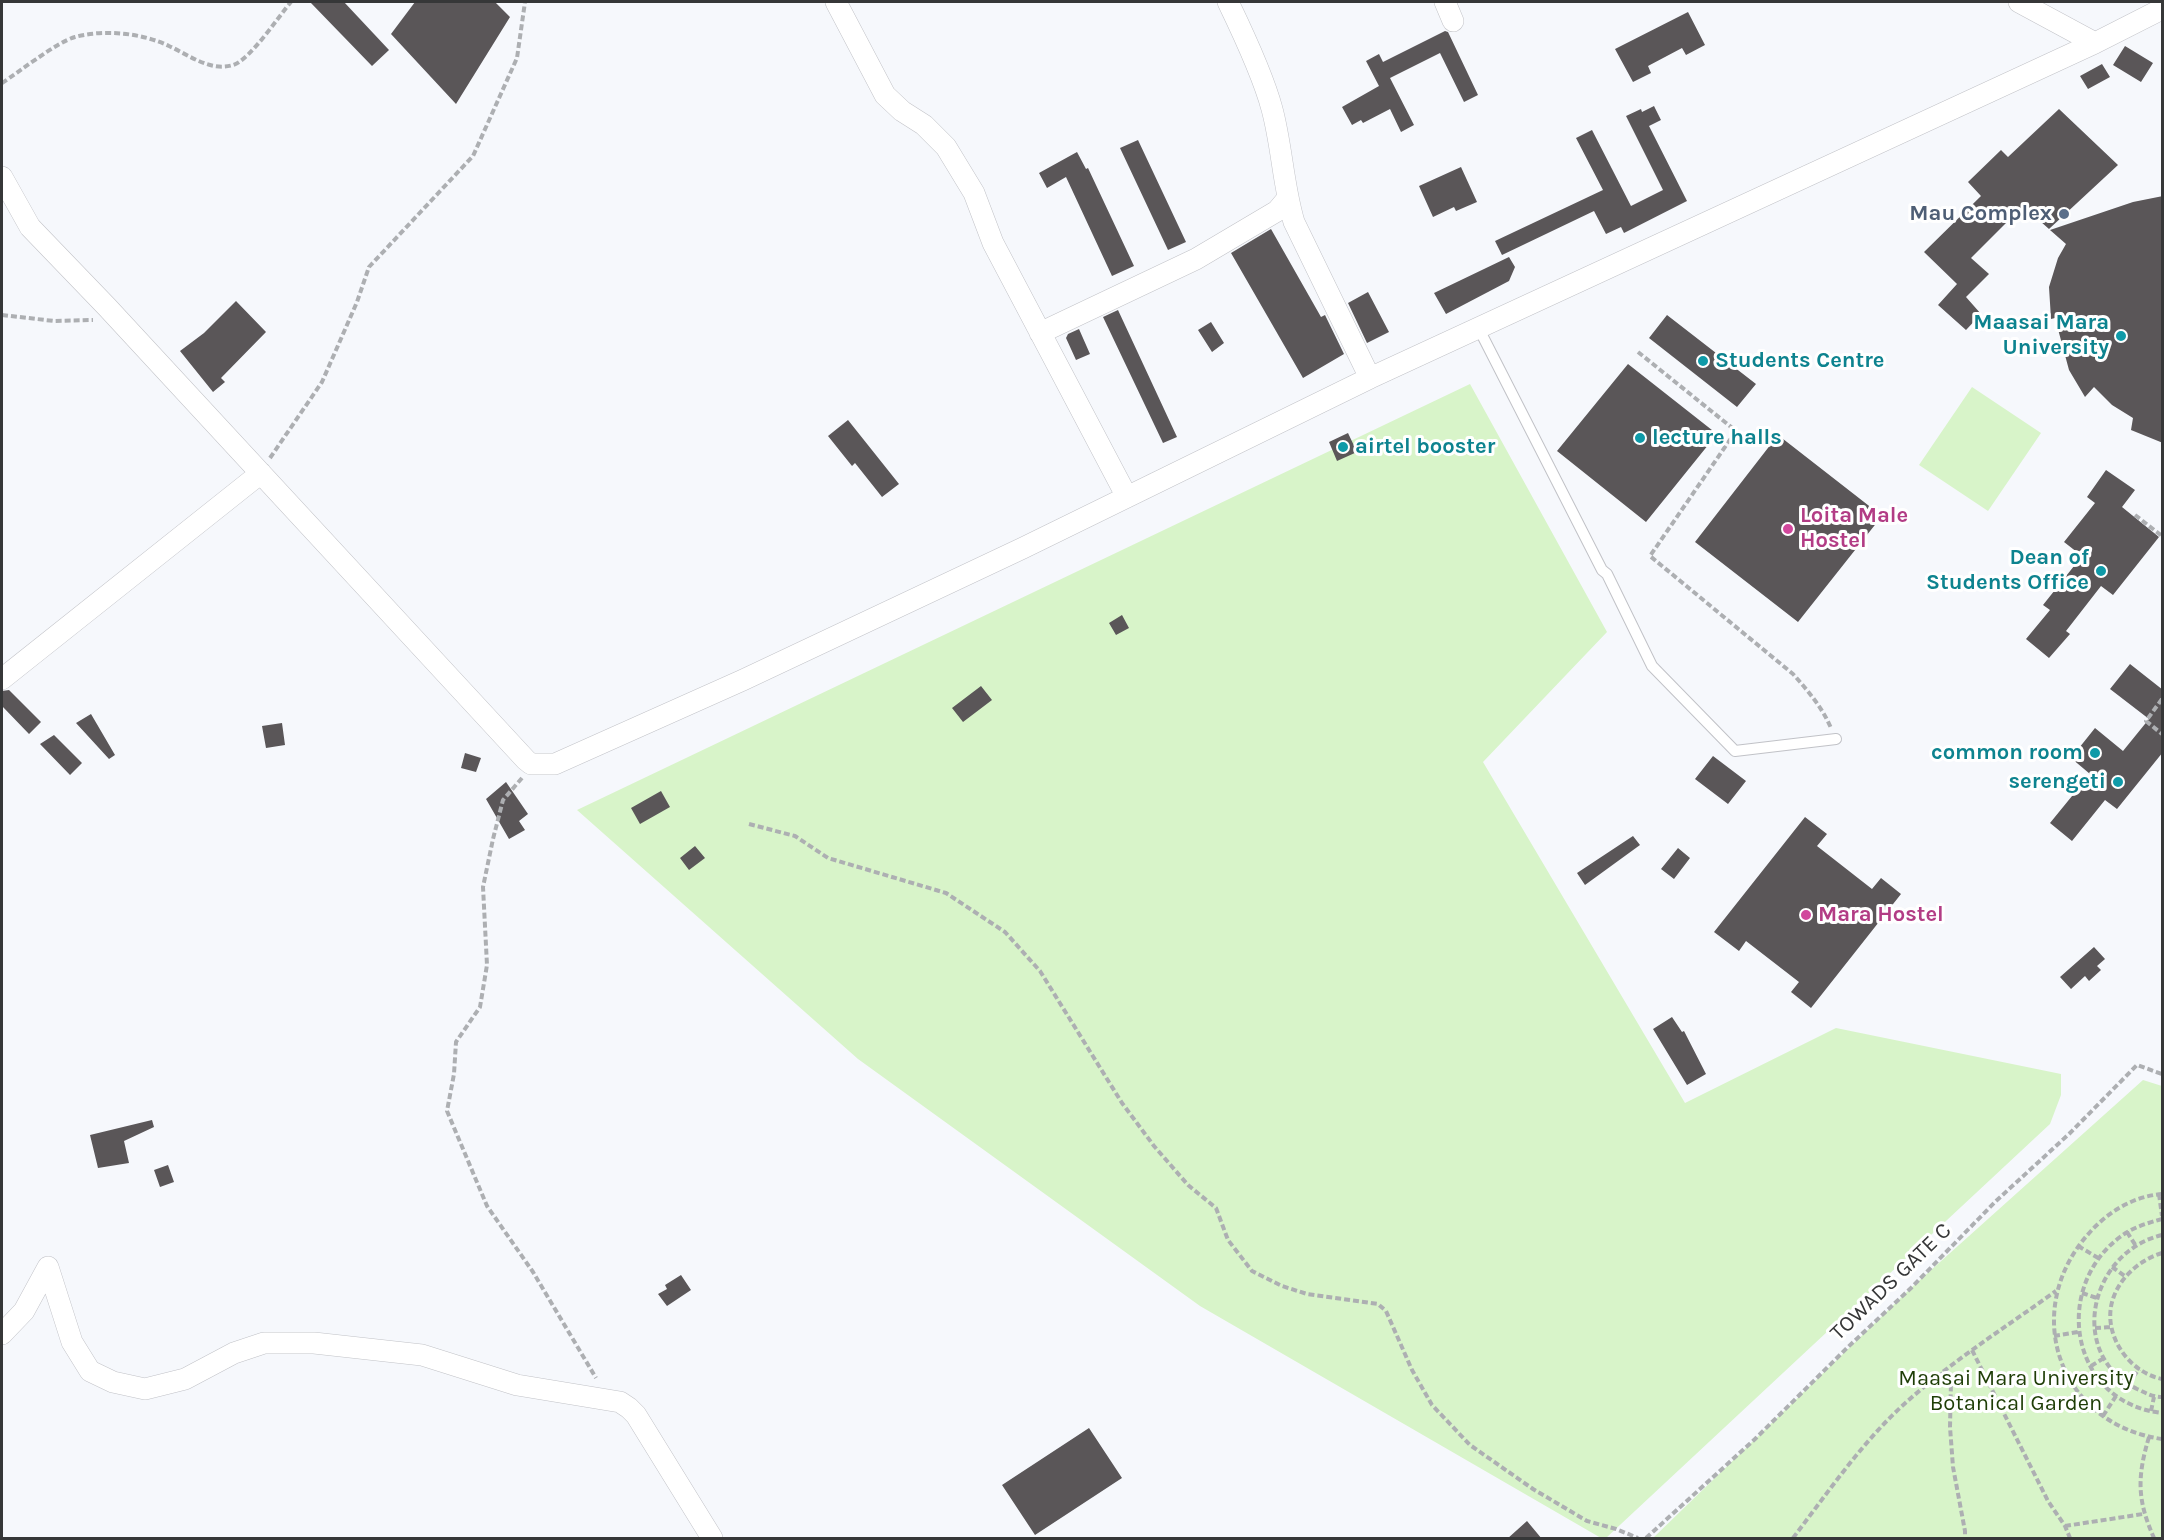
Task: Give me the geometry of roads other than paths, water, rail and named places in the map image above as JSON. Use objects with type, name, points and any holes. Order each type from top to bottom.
[{"type":"street","points":[[836,2],[885,95],[902,111],[924,125],[946,147],[975,193],[993,243],[1127,497]]},
{"type":"street","points":[[1228,2],[1271,107],[1285,172],[1287,199],[1294,222],[1370,378]]},
{"type":"street","points":[[2019,2],[2095,43]]},
{"type":"street","points":[[2,177],[30,227],[531,764],[555,764],[1012,553],[1370,378],[2095,43],[2163,9]]},
{"type":"street","points":[[1040,333],[1196,259],[1277,210],[1287,199]]},
{"type":"street","points":[[2,680],[261,473]]},
{"type":"street","points":[[2,1334],[24,1311],[48,1267],[72,1342],[90,1371],[112,1382],[145,1389],[185,1379],[234,1353],[264,1343],[314,1343],[422,1355],[517,1385],[620,1402],[636,1415],[712,1539]]},
{"type":"lane","points":[[1479,329],[1652,666],[1735,751],[1836,739]]},
{"type":"place","name":"Mau Complex","points":[[2064,214]]},
{"type":"place","name":"Maasai Mara University","points":[[2121,336]]},
{"type":"place","name":"Students Centre","points":[[1703,361]]},
{"type":"place","name":"lecture halls","points":[[1640,438]]},
{"type":"place","name":"airtel booster","points":[[1343,447]]},
{"type":"place","name":"Loita Male Hostel","points":[[1788,529]]},
{"type":"place","name":"Dean of Students Office","points":[[2101,571]]},
{"type":"place","name":"common room","points":[[2095,753]]},
{"type":"place","name":"serengeti","points":[[2118,782]]},
{"type":"place","name":"Mara Hostel","points":[[1806,915]]},
{"type":"park label","name":"Maasai Mara University Botanical Garden","points":[[2016,1392]]}]
